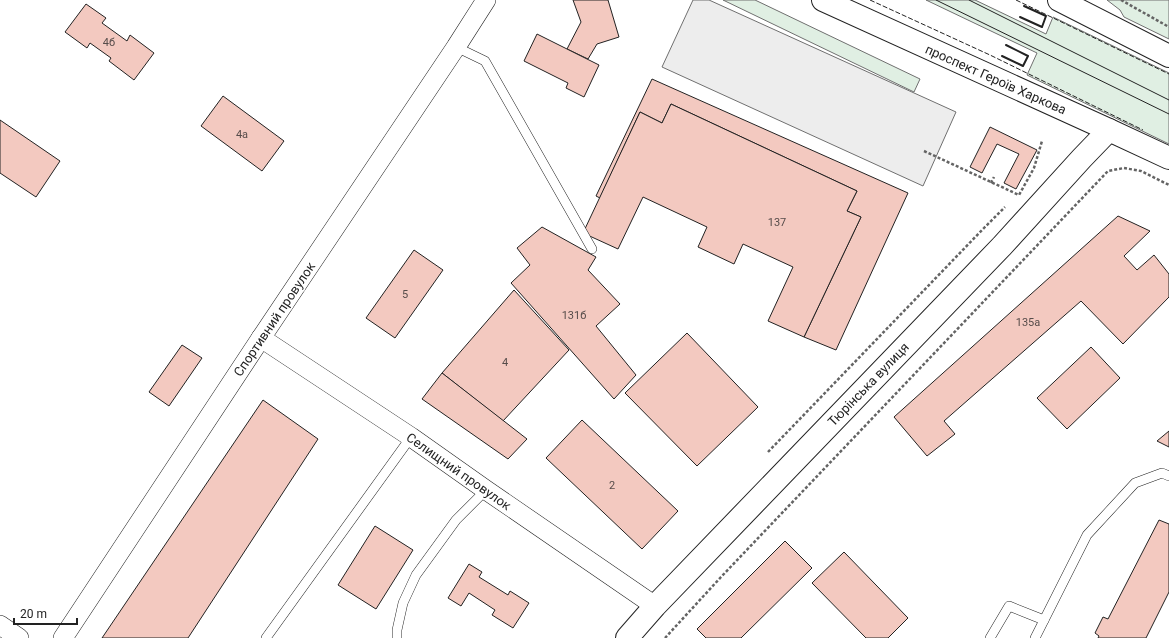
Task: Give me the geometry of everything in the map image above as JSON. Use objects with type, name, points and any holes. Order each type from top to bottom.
[{"type":"main road","name":"проспект Героїв Харкова","points":[[823,0],[1169,158]]},
{"type":"main road","points":[[1059,0],[1169,56]]},
{"type":"main road","name":"Тюрінська вулиця","points":[[627,638],[655,606],[1002,246],[1109,130]]},
{"type":"street","name":"Спортивний провулок","points":[[63,638],[260,338],[486,0]]},
{"type":"street","name":"Селищний провулок","points":[[260,338],[411,437],[655,606]]},
{"type":"street","points":[[0,625],[19,638]]},
{"type":"lane","points":[[456,47],[485,61],[592,249]]},
{"type":"lane","points":[[266,638],[411,437]]},
{"type":"lane","points":[[1035,638],[1087,535],[1135,483],[1162,473],[1169,476]]},
{"type":"lane","points":[[397,638],[397,630],[403,603],[416,575],[456,520],[486,490]]},
{"type":"lane","points":[[990,638],[1009,606],[1044,620]]},
{"type":"path","points":[[1121,0],[1169,27]]},
{"type":"path","points":[[1014,199],[1019,195],[1034,168],[1042,141]]},
{"type":"path","points":[[924,151],[1019,195]]},
{"type":"path","points":[[665,638],[721,577],[1108,171],[1124,168],[1141,171],[1169,184]]},
{"type":"path","points":[[991,183],[994,177]]},
{"type":"path","points":[[768,452],[984,228],[1009,204]]},
{"type":"green space","points":[[723,0],[755,0],[920,79],[914,92]]},
{"type":"green space","points":[[926,0],[975,0],[1046,34],[1053,17],[1169,73],[1169,144],[1027,75],[1037,53]]},
{"type":"green space","points":[[1107,0],[1169,0],[1169,39],[1124,17],[1120,10]]},
{"type":"shaded area","points":[[693,0],[709,0],[956,112],[923,186],[662,67]]},
{"type":"building","points":[[573,0],[608,0],[619,37],[597,44],[588,59],[567,49],[581,22]]},
{"type":"building","points":[[86,4],[106,18],[102,23],[127,41],[130,35],[154,53],[134,80],[109,61],[111,58],[90,43],[87,48],[65,32]]},
{"type":"building","points":[[537,34],[599,65],[584,97],[566,88],[568,83],[524,61]]},
{"type":"building","points":[[652,79],[908,193],[836,350],[804,337],[861,217],[847,211],[857,191],[671,104],[662,123],[640,112],[600,198],[596,196]]},
{"type":"building","points":[[223,96],[284,141],[262,171],[201,126]]},
{"type":"building","points":[[671,104],[857,191],[847,211],[861,217],[804,337],[768,321],[793,267],[743,244],[734,264],[698,247],[707,227],[643,197],[618,249],[583,233],[640,112],[662,123]]},
{"type":"building","points":[[0,120],[60,161],[36,197],[0,173]]},
{"type":"building","points":[[990,127],[1037,150],[1016,189],[1004,183],[1019,154],[997,144],[982,173],[970,167]]},
{"type":"building","points":[[1118,216],[1150,231],[1124,256],[1137,270],[1154,255],[1169,274],[1169,297],[1123,344],[1081,301],[944,421],[955,434],[927,456],[894,417]]},
{"type":"building","points":[[542,227],[596,257],[588,270],[620,304],[596,326],[636,375],[614,399],[511,283],[530,265],[517,248]]},
{"type":"building","points":[[414,250],[443,270],[395,338],[366,318]]},
{"type":"building","points":[[514,290],[569,350],[503,421],[442,373]]},
{"type":"building","points":[[687,333],[758,407],[697,466],[625,393]]},
{"type":"building","points":[[182,345],[202,358],[169,406],[149,392]]},
{"type":"building","points":[[1091,347],[1120,378],[1067,429],[1037,398]]},
{"type":"building","points":[[442,373],[527,439],[508,459],[422,399]]},
{"type":"building","points":[[263,400],[318,439],[188,638],[102,638]]},
{"type":"building","points":[[582,420],[678,511],[642,549],[546,458]]},
{"type":"building","points":[[1169,431],[1169,447],[1157,441]]},
{"type":"building","points":[[1159,520],[1169,524],[1169,592],[1146,638],[1098,638],[1099,636],[1095,633],[1103,617],[1108,619]]},
{"type":"building","points":[[375,526],[413,550],[376,609],[338,585]]},
{"type":"building","points":[[785,541],[812,568],[741,638],[706,638],[697,629]]},
{"type":"building","points":[[844,552],[908,618],[888,638],[866,638],[812,583]]},
{"type":"building","points":[[469,564],[482,572],[479,577],[508,595],[510,591],[529,603],[513,628],[492,615],[495,610],[469,593],[461,606],[448,598]]},
{"type":"tram line","points":[[936,0],[1169,114]]},
{"type":"tram line","points":[[969,0],[1169,100]]},
{"type":"fence","points":[[870,0],[990,55],[1143,130]]},
{"type":"fence","points":[[1016,0],[1169,74]]},
{"type":"wall","points":[[1020,17],[1042,27],[1046,16],[1024,6]]},
{"type":"wall","points":[[1002,56],[1023,66],[1028,56],[1006,45]]}]
